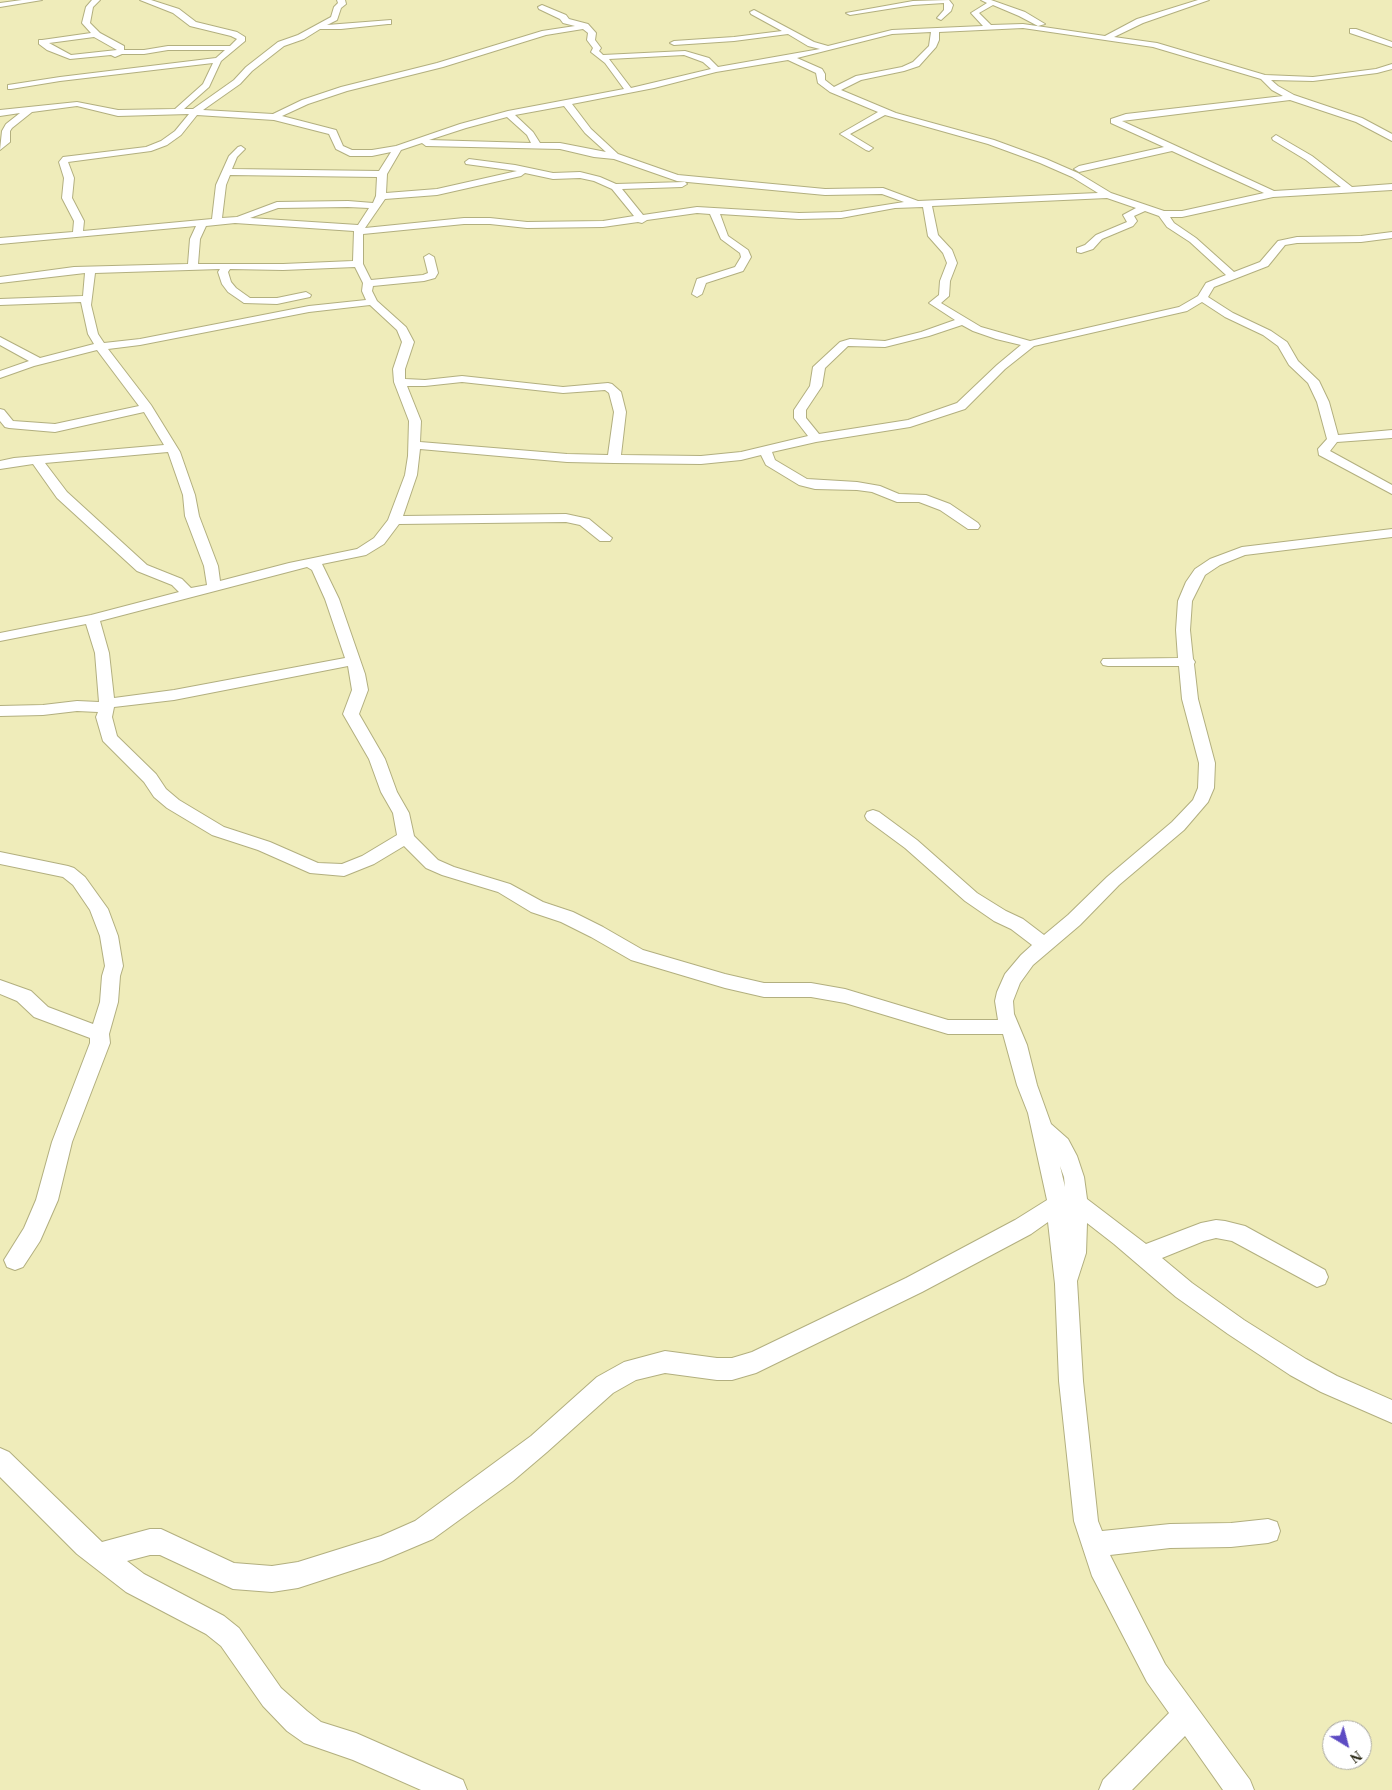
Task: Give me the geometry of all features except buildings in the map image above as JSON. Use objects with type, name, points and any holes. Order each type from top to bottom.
[{"type":"street","points":[[0,5],[38,0]]},
{"type":"street","points":[[107,0],[95,0],[90,7],[86,23],[96,34],[121,48],[120,52]]},
{"type":"street","points":[[144,0],[176,11],[193,24],[241,37],[240,42],[218,60],[211,75],[193,98],[177,111]]},
{"type":"street","points":[[78,234],[79,221],[67,198],[70,178],[64,160],[127,152],[156,147],[164,143],[178,132],[195,112],[243,76],[281,44],[301,37],[334,18],[338,7],[342,4],[341,0]]},
{"type":"street","points":[[1108,37],[1140,21],[1205,0]]},
{"type":"street","points":[[850,13],[936,1],[947,2],[947,11],[935,15]]},
{"type":"street","points":[[989,28],[975,13],[988,1],[1022,14],[1048,28]]},
{"type":"street","points":[[913,4],[935,15],[955,30]]},
{"type":"street","points":[[542,7],[563,17],[566,21],[585,26],[592,32],[591,40],[597,48],[594,52],[608,62],[620,81],[630,91]]},
{"type":"street","points":[[754,12],[811,44],[829,49]]},
{"type":"street","points":[[318,27],[341,27],[388,22]]},
{"type":"street","points":[[0,113],[78,104],[118,113],[177,111],[274,117],[333,132],[339,147],[350,153],[372,153],[398,148],[508,114],[630,91],[716,70],[790,58],[892,32],[955,30],[1016,25],[1048,28],[1154,45],[1264,77],[1313,78],[1377,71],[1392,66]]},
{"type":"street","points":[[274,117],[305,102],[344,89],[440,65],[545,32],[585,26]]},
{"type":"street","points":[[833,90],[858,78],[904,70],[916,64],[932,47],[935,40],[935,30]]},
{"type":"street","points":[[1353,31],[1392,45]]},
{"type":"street","points":[[674,43],[734,39],[789,32]]},
{"type":"street","points":[[96,34],[42,42],[50,48],[70,57],[120,52],[139,53],[168,48],[231,48]]},
{"type":"street","points":[[87,76],[86,74],[102,59],[120,52]]},
{"type":"street","points":[[602,57],[685,53],[706,60],[716,70]]},
{"type":"street","points":[[790,58],[819,71],[821,81],[833,90],[885,111],[991,142],[1043,161],[1075,175],[1108,195],[1163,214],[1182,214],[1273,194],[1392,187]]},
{"type":"street","points":[[12,87],[60,79],[218,60]]},
{"type":"street","points":[[1377,71],[1389,76]]},
{"type":"street","points":[[211,75],[243,76]]},
{"type":"street","points":[[1264,77],[1275,88],[1291,97],[1340,112],[1392,138]]},
{"type":"street","points":[[60,79],[65,88]]},
{"type":"street","points":[[1273,194],[1114,121],[1126,116],[1291,97]]},
{"type":"street","points":[[48,106],[53,98]]},
{"type":"street","points":[[566,102],[588,131],[615,156]]},
{"type":"street","points":[[0,147],[6,142],[6,131],[9,126],[30,109]]},
{"type":"street","points":[[869,148],[844,134],[885,111]]},
{"type":"street","points":[[508,114],[530,134],[538,146]]},
{"type":"street","points":[[1370,126],[1385,124]]},
{"type":"street","points":[[442,133],[455,137],[464,144]]},
{"type":"street","points":[[1276,138],[1309,158],[1351,190]]},
{"type":"street","points":[[415,142],[570,148],[594,154],[615,156],[717,191]]},
{"type":"street","points":[[552,146],[563,158]]},
{"type":"street","points":[[0,637],[92,619],[310,563],[361,552],[378,541],[395,520],[411,475],[415,421],[400,382],[399,369],[408,342],[407,338],[395,322],[372,302],[367,291],[368,283],[358,264],[358,230],[378,201],[382,174],[398,148]]},
{"type":"street","points":[[1079,169],[1172,148]]},
{"type":"street","points":[[217,222],[221,186],[233,156],[241,149]]},
{"type":"street","points":[[372,153],[388,158],[389,161]]},
{"type":"street","points":[[469,162],[553,176],[580,175],[597,178],[615,187],[642,220]]},
{"type":"street","points":[[570,165],[580,175]]},
{"type":"street","points":[[227,172],[382,174]]},
{"type":"street","points":[[235,220],[277,205],[348,204],[378,201],[437,192],[529,172]]},
{"type":"street","points":[[615,187],[659,184],[717,191],[883,191],[923,204]]},
{"type":"street","points":[[659,184],[678,192]]},
{"type":"street","points":[[697,294],[702,281],[740,269],[746,257],[744,252],[724,237],[717,211],[717,191]]},
{"type":"street","points":[[0,241],[235,220],[358,230],[464,220],[573,225],[617,224],[642,220],[687,206],[717,211],[807,216],[841,215],[885,207],[923,204],[1108,195]]},
{"type":"street","points":[[923,204],[933,236],[948,252],[952,263],[951,270],[945,281],[944,296],[934,304],[992,335],[1030,344]]},
{"type":"street","points":[[1081,250],[1089,247],[1099,238],[1130,224],[1132,222],[1128,215],[1144,208]]},
{"type":"street","points":[[1163,214],[1170,226],[1193,240],[1233,276]]},
{"type":"street","points":[[193,266],[195,239],[202,224]]},
{"type":"street","points":[[414,445],[567,458],[714,459],[765,451],[816,438],[910,423],[954,409],[966,402],[1001,367],[1030,344],[1183,309],[1202,298],[1210,285],[1264,264],[1269,260],[1278,245],[1289,240],[1361,239],[1392,235]]},
{"type":"street","points":[[368,283],[431,276],[433,273],[429,257]]},
{"type":"street","points":[[0,280],[65,270],[358,264]]},
{"type":"street","points":[[227,266],[223,272],[226,282],[232,290],[248,302],[277,301],[306,295]]},
{"type":"street","points":[[90,270],[86,305],[91,329],[100,347],[147,408],[179,464],[189,496],[192,516],[211,566],[214,588]]},
{"type":"street","points":[[1202,298],[1229,314],[1267,332],[1283,344],[1293,362],[1313,381],[1324,402],[1323,407],[1333,439],[1332,443],[1323,452],[1392,490]]},
{"type":"street","points":[[0,302],[87,299]]},
{"type":"street","points":[[0,375],[37,361],[100,347],[154,339],[309,309],[372,302]]},
{"type":"street","points":[[816,438],[800,418],[800,410],[813,393],[819,367],[844,344],[850,342],[885,344],[925,334],[963,321]]},
{"type":"street","points":[[0,340],[37,361]]},
{"type":"street","points":[[400,382],[424,383],[462,379],[563,390],[608,386],[615,392],[620,412],[614,459]]},
{"type":"street","points":[[0,413],[9,424],[15,426],[55,428],[147,408]]},
{"type":"street","points":[[1333,439],[1392,434]]},
{"type":"street","points":[[0,465],[171,448]]},
{"type":"street","points":[[765,451],[774,466],[803,482],[815,485],[857,486],[875,489],[898,498],[921,498],[945,507],[973,526]]},
{"type":"street","points":[[36,460],[62,495],[110,540],[142,568],[177,582],[190,595]]},
{"type":"street","points":[[395,520],[566,518],[584,522],[606,538]]},
{"type":"street","points":[[1240,1790],[1156,1673],[1100,1567],[1086,1520],[1071,1380],[1066,1284],[1075,1253],[1068,1204],[1074,1177],[1067,1156],[1060,1145],[1042,1130],[1027,1085],[1017,1045],[1005,1014],[1006,992],[1019,970],[1044,945],[1074,920],[1113,881],[1178,826],[1200,802],[1206,788],[1206,764],[1190,698],[1188,662],[1184,648],[1185,601],[1193,582],[1200,572],[1215,562],[1242,551],[1392,533]]},
{"type":"street","points":[[310,563],[318,568],[332,599],[358,674],[360,690],[350,714],[377,759],[389,792],[401,813],[406,837],[423,856],[441,868],[504,888],[537,907],[566,917],[597,932],[637,955],[725,981],[764,990],[811,990],[845,996],[948,1027],[1009,1027]]},
{"type":"street","points":[[92,619],[102,652],[107,706],[105,724],[109,737],[150,778],[160,793],[172,804],[218,831],[264,846],[316,869],[344,870],[368,860],[406,837]]},
{"type":"street","points":[[0,711],[35,711],[77,706],[107,706],[133,699],[174,695],[352,661]]},
{"type":"street","points":[[1108,662],[1188,662]]},
{"type":"street","points":[[874,816],[911,844],[971,897],[1000,916],[1017,924],[1044,945]]},
{"type":"street","points":[[0,858],[68,872],[79,881],[99,909],[109,936],[114,966],[109,1002],[99,1034],[100,1042],[95,1058],[62,1142],[47,1200],[32,1234],[16,1260]]},
{"type":"street","points":[[0,987],[24,996],[41,1012],[99,1034]]},
{"type":"street","points":[[1068,1204],[1143,1255],[1184,1290],[1298,1367],[1328,1384],[1392,1412]]},
{"type":"street","points":[[99,1555],[150,1542],[162,1542],[233,1576],[272,1579],[298,1575],[381,1548],[424,1530],[539,1444],[605,1384],[632,1370],[666,1362],[717,1369],[732,1368],[756,1362],[914,1286],[1068,1204]]},
{"type":"street","points":[[1143,1255],[1176,1244],[1201,1232],[1216,1229],[1225,1230],[1237,1233],[1317,1277]]},
{"type":"street","points":[[0,1460],[86,1545],[135,1583],[215,1625],[230,1637],[272,1697],[302,1725],[314,1732],[356,1747],[449,1789]]},
{"type":"street","points":[[1094,1544],[1170,1536],[1231,1535],[1268,1531]]},
{"type":"street","points":[[1113,1790],[1187,1714]]}]
